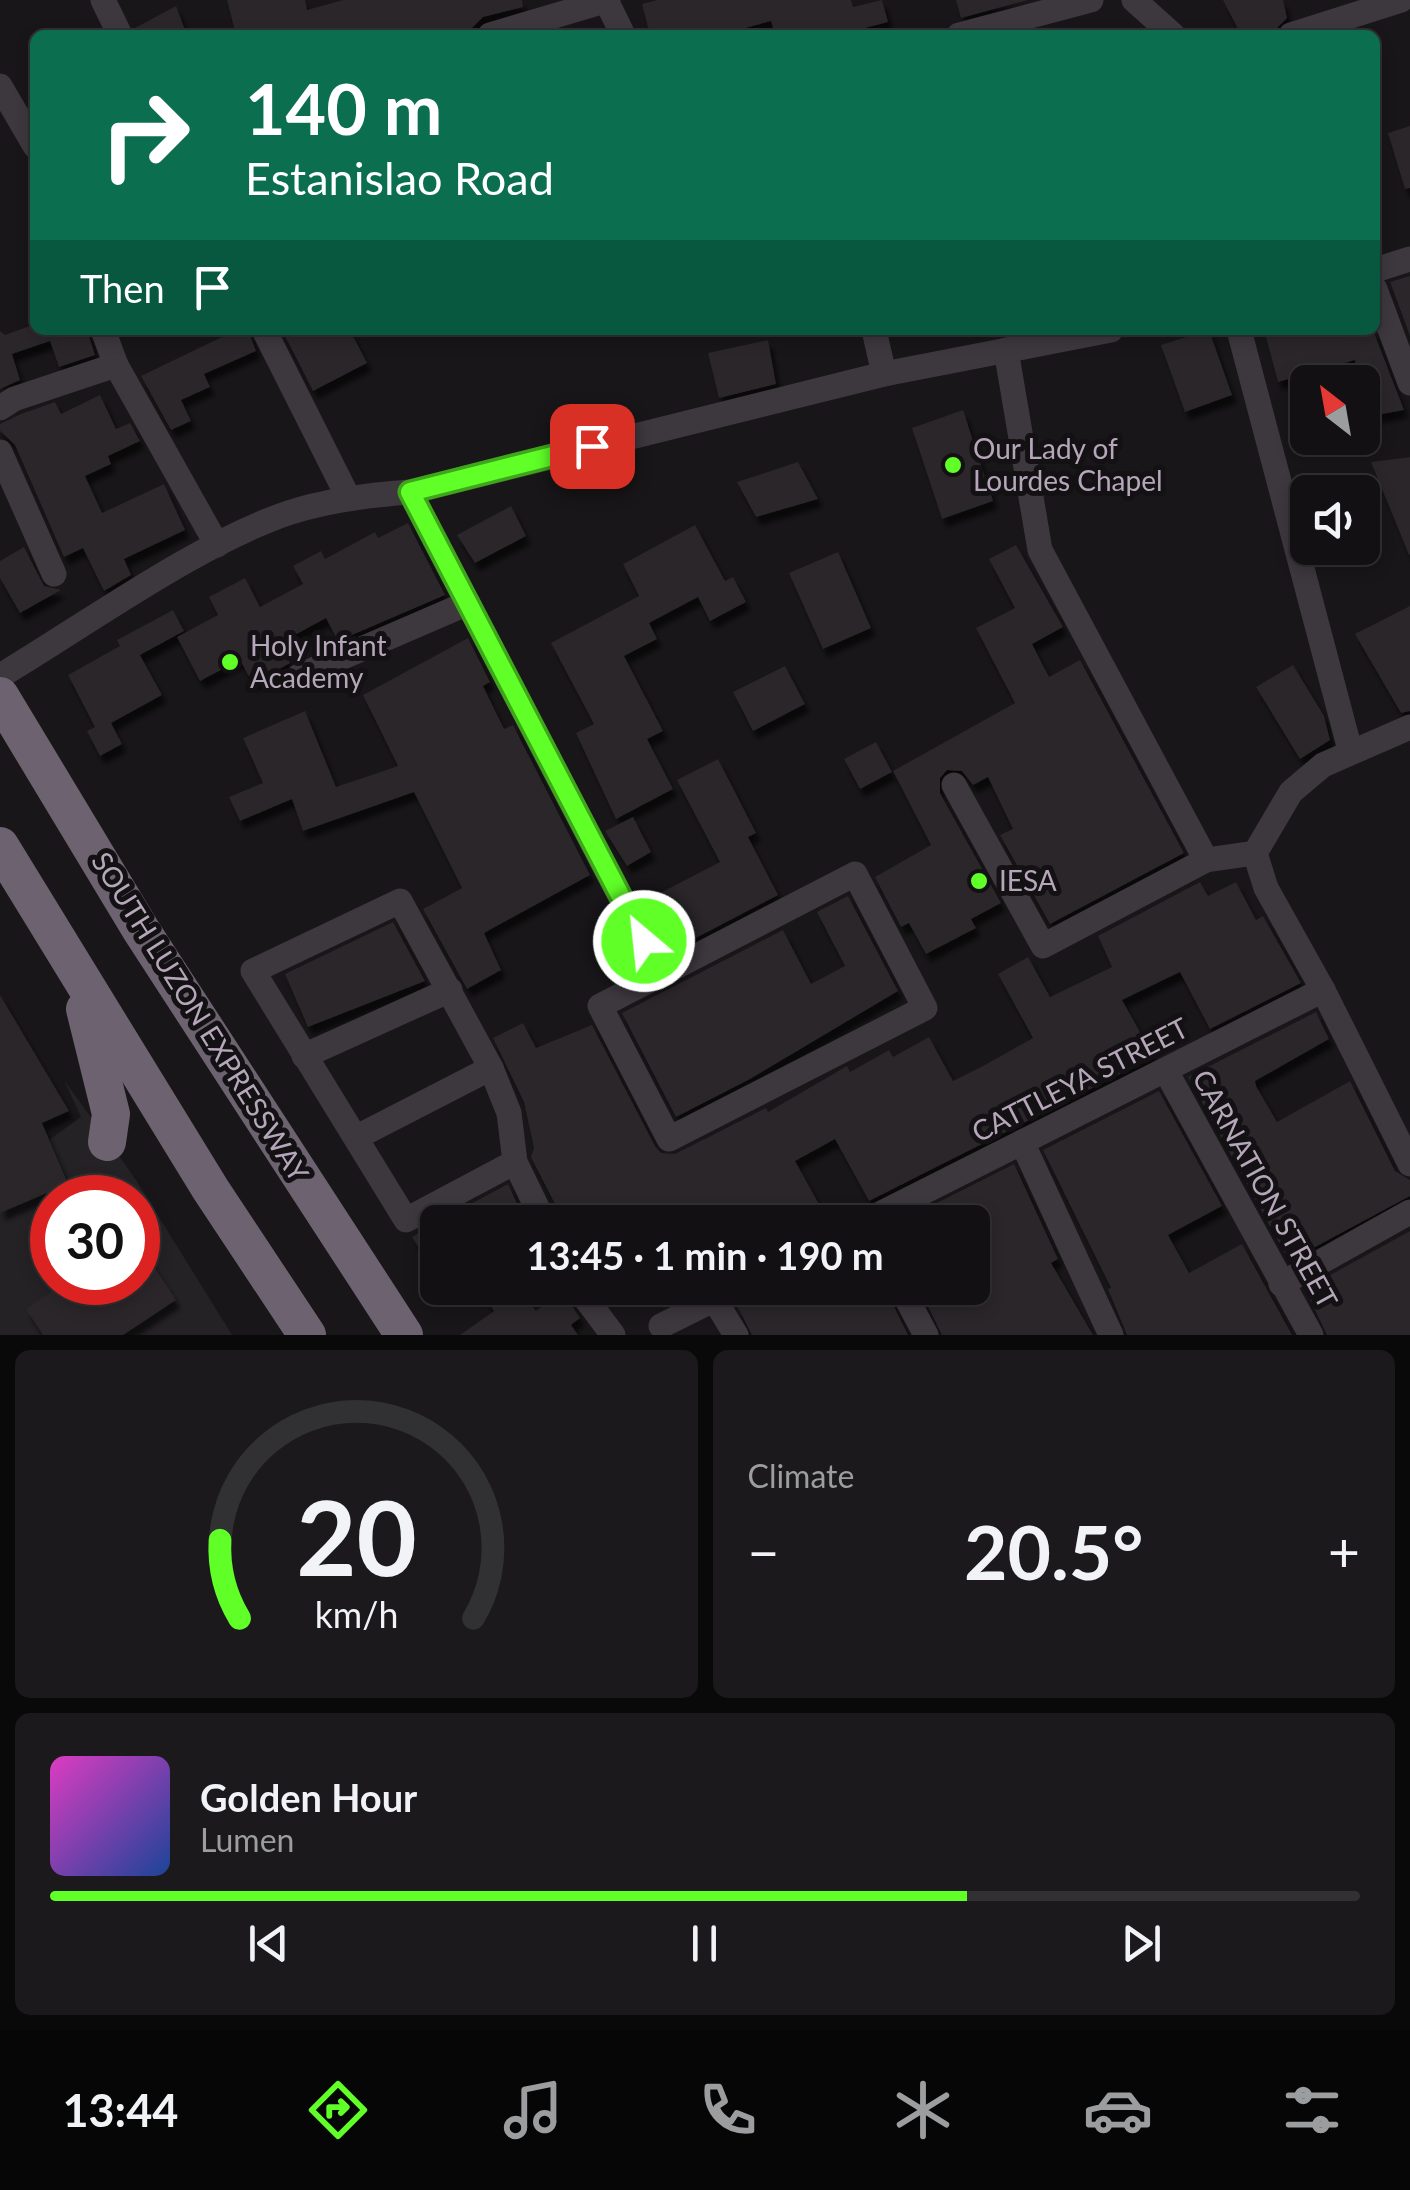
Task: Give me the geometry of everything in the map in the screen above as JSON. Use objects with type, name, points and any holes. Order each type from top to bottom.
[{"type":"highway","name":"SOUTH LUZON EXPRESSWAY","points":[[0,696],[142,930],[404,1335]]},
{"type":"highway","points":[[0,846],[210,1190],[307,1335]]},
{"type":"highway","points":[[70,958],[111,1114],[106,1142]]},
{"type":"street","points":[[103,0],[118,30]]},
{"type":"street","points":[[507,30],[607,0],[621,30]]},
{"type":"street","points":[[977,30],[1091,0]]},
{"type":"street","points":[[1134,0],[1167,30]]},
{"type":"street","points":[[1307,30],[1402,0]]},
{"type":"street","points":[[0,86],[30,137]]},
{"type":"street","points":[[1380,268],[1410,259]]},
{"type":"street","points":[[1380,303],[1410,384]]},
{"type":"street","points":[[105,335],[116,366],[217,546]]},
{"type":"street","points":[[267,335],[348,497]]},
{"type":"street","points":[[875,335],[884,374]]},
{"type":"street","points":[[0,676],[217,546],[289,513],[348,497],[410,492],[992,345],[1072,335]]},
{"type":"street","points":[[1239,335],[1350,750]]},
{"type":"street","points":[[992,345],[1040,550],[1206,860]]},
{"type":"street","points":[[0,408],[22,396],[116,366]]},
{"type":"street","points":[[0,452],[54,574]]},
{"type":"street","points":[[410,492],[661,975]]},
{"type":"street","points":[[298,676],[468,603]]},
{"type":"street","points":[[1410,728],[1350,750],[1291,792],[1255,853],[1266,888],[1323,990],[1410,1164]]},
{"type":"street","points":[[954,785],[1043,946],[1206,860],[1255,853]]},
{"type":"street","points":[[855,874],[925,1008],[670,1139],[600,1006],[661,975],[855,874]]},
{"type":"street","points":[[515,1162],[406,1220],[252,971],[400,902],[492,1068],[509,1113],[515,1162],[536,1205]]},
{"type":"street","points":[[304,1056],[450,990]]},
{"type":"street","name":"CATTLEYA STREET","points":[[899,1205],[1323,990]]},
{"type":"street","points":[[358,1137],[492,1068]]},
{"type":"street","name":"CARNATION STREET","points":[[1166,1071],[1312,1335]]},
{"type":"street","points":[[1022,1142],[1111,1335]]},
{"type":"street","points":[[1281,1284],[1410,1212]]},
{"type":"street","points":[[591,1305],[613,1335]]},
{"type":"street","points":[[661,1326],[703,1305]]},
{"type":"street","points":[[728,1305],[736,1335]]},
{"type":"street","points":[[910,1305],[926,1335]]},
{"type":"shaded area","points":[[64,1080],[132,1175],[30,1175],[30,1305],[160,1305],[160,1219],[232,1335],[0,1335],[0,1163],[45,1143],[81,1117]]},
{"type":"building","points":[[227,0],[305,0],[307,10],[343,0],[522,0],[523,7],[483,17],[470,30],[235,30]]},
{"type":"building","points":[[657,0],[851,0],[853,7],[882,0],[888,22],[857,30],[774,30],[771,21],[738,30],[649,30],[642,4]]},
{"type":"building","points":[[956,0],[1028,0],[961,18]]},
{"type":"building","points":[[1223,0],[1283,0],[1287,18],[1275,30],[1238,30]]},
{"type":"building","points":[[176,6],[185,30],[135,30]]},
{"type":"building","points":[[1410,126],[1410,188],[1405,189],[1388,133]]},
{"type":"building","points":[[1410,276],[1410,336],[1390,282]]},
{"type":"building","points":[[30,326],[30,335],[89,335],[95,355],[59,367],[50,341],[12,354],[20,380],[0,389],[0,331],[5,335]]},
{"type":"building","points":[[250,335],[256,351],[204,374],[210,387],[181,400],[191,421],[171,430],[141,376],[224,336]]},
{"type":"building","points":[[285,335],[353,335],[367,363],[313,391]]},
{"type":"building","points":[[1193,335],[1211,335],[1232,395],[1185,412],[1161,345]]},
{"type":"building","points":[[1265,335],[1375,335],[1404,410],[1380,414],[1380,365],[1356,365],[1355,360],[1338,365],[1290,365],[1290,379],[1278,382]]},
{"type":"building","points":[[768,340],[776,384],[719,398],[708,353]]},
{"type":"building","points":[[100,395],[116,429],[130,423],[140,441],[108,456],[111,464],[85,476],[102,513],[164,484],[185,530],[124,559],[131,575],[104,591],[83,548],[64,557],[15,445],[0,431],[0,424],[21,414],[55,402],[61,414]]},
{"type":"building","name":"Our Lady of Lourdes Chapel","points":[[963,410],[993,501],[942,519],[912,428]]},
{"type":"building","points":[[1410,457],[1409,555],[1380,484],[1380,475],[1376,475],[1371,462]]},
{"type":"building","points":[[798,462],[818,499],[756,517],[737,482]]},
{"type":"building","points":[[511,506],[526,536],[475,563],[457,535]]},
{"type":"building","points":[[408,523],[445,595],[338,641],[326,618],[280,643],[290,663],[253,684],[240,660],[200,681],[177,637],[218,615],[209,597],[245,578],[260,607],[303,584],[293,566],[321,551],[325,559],[375,532],[378,538]]},
{"type":"building","points":[[695,525],[725,581],[733,577],[746,602],[710,621],[698,597],[649,623],[657,639],[624,656],[663,731],[647,739],[673,789],[616,819],[576,733],[594,724],[551,643],[639,596],[623,564]]},
{"type":"building","points":[[1016,545],[1063,627],[1032,644],[1049,677],[1080,660],[1184,853],[1050,924],[1000,835],[1013,829],[988,777],[973,785],[962,771],[947,770],[940,778],[940,793],[1001,903],[971,919],[976,928],[926,954],[909,923],[901,927],[875,877],[931,845],[893,771],[1015,703],[976,628],[1015,608],[989,559]]},
{"type":"building","points":[[24,547],[44,586],[61,590],[20,613],[0,578],[0,561]]},
{"type":"building","points":[[838,552],[871,628],[823,649],[789,573]]},
{"type":"building","points":[[1410,606],[1410,711],[1401,713],[1355,634]]},
{"type":"building","points":[[173,610],[184,631],[140,655],[162,695],[111,723],[122,744],[100,756],[87,731],[95,727],[68,675],[120,646],[117,640]]},
{"type":"building","points":[[468,638],[490,682],[483,686],[504,729],[513,725],[590,875],[484,933],[501,970],[467,989],[423,909],[462,888],[414,792],[303,831],[292,799],[240,821],[229,797],[263,783],[243,738],[305,711],[336,787],[398,766],[363,695]]},
{"type":"building","points":[[1293,665],[1324,716],[1330,740],[1300,759],[1256,687]]},
{"type":"building","points":[[785,666],[805,704],[753,731],[733,692]]},
{"type":"building","points":[[876,742],[892,772],[860,789],[844,759]]},
{"type":"building","points":[[718,759],[756,833],[748,837],[778,895],[669,952],[643,902],[720,862],[677,780]]},
{"type":"building","points":[[633,817],[651,852],[627,866],[605,831]]},
{"type":"building","points":[[1200,882],[1208,896],[1236,882],[1256,920],[1263,916],[1301,983],[1210,1029],[1180,972],[1122,1000],[1154,1057],[869,1201],[835,1139],[795,1161],[820,1205],[555,1205],[531,1157],[534,1148],[524,1102],[493,1038],[523,1023],[536,1048],[592,1025],[655,1146],[661,1153],[675,1154],[766,1108],[768,1112],[847,1066],[850,1072],[889,1050],[893,1057],[929,1037],[953,1081],[983,1066],[1033,1038],[998,974],[1028,957],[1050,997],[1112,967],[1098,936]]},
{"type":"building","points":[[848,896],[898,991],[750,1079],[676,1117],[622,1013],[783,930],[811,984],[845,966],[817,912]]},
{"type":"building","points":[[393,922],[425,981],[308,1027],[285,974]]},
{"type":"building","points":[[0,995],[69,1111],[42,1123],[64,1175],[30,1175],[30,1200],[0,1213]]},
{"type":"building","points":[[1316,1012],[1329,1039],[1255,1081],[1256,1086],[1277,1122],[1350,1081],[1395,1171],[1410,1180],[1410,1196],[1289,1261],[1188,1077]]},
{"type":"building","points":[[1159,1091],[1222,1206],[1168,1235],[1189,1273],[1242,1244],[1292,1335],[1127,1335],[1108,1289],[1111,1288],[1043,1150]]},
{"type":"building","points":[[1014,1164],[1058,1259],[1051,1263],[1093,1335],[942,1335],[927,1305],[990,1305],[990,1205],[933,1205]]},
{"type":"building","points":[[508,1184],[518,1205],[469,1205]]},
{"type":"building","points":[[1410,1231],[1410,1335],[1327,1335],[1305,1289]]},
{"type":"building","points":[[420,1232],[420,1250],[412,1237]]},
{"type":"building","points":[[160,1276],[176,1300],[123,1335],[43,1335],[26,1309],[32,1305],[160,1305]]},
{"type":"building","points":[[490,1305],[531,1305],[536,1311],[544,1305],[571,1305],[580,1318],[571,1325],[578,1335],[460,1335],[494,1311]]},
{"type":"building","points":[[893,1305],[908,1335],[752,1335],[737,1306]]},
{"type":"place","name":"Our Lady of Lourdes Chapel","points":[[953,465]]},
{"type":"place","name":"Holy Infant Academy","points":[[230,662]]},
{"type":"place","name":"IESA","points":[[979,881]]},
{"type":"route","points":[[592,446],[410,492],[644,941]]}]
